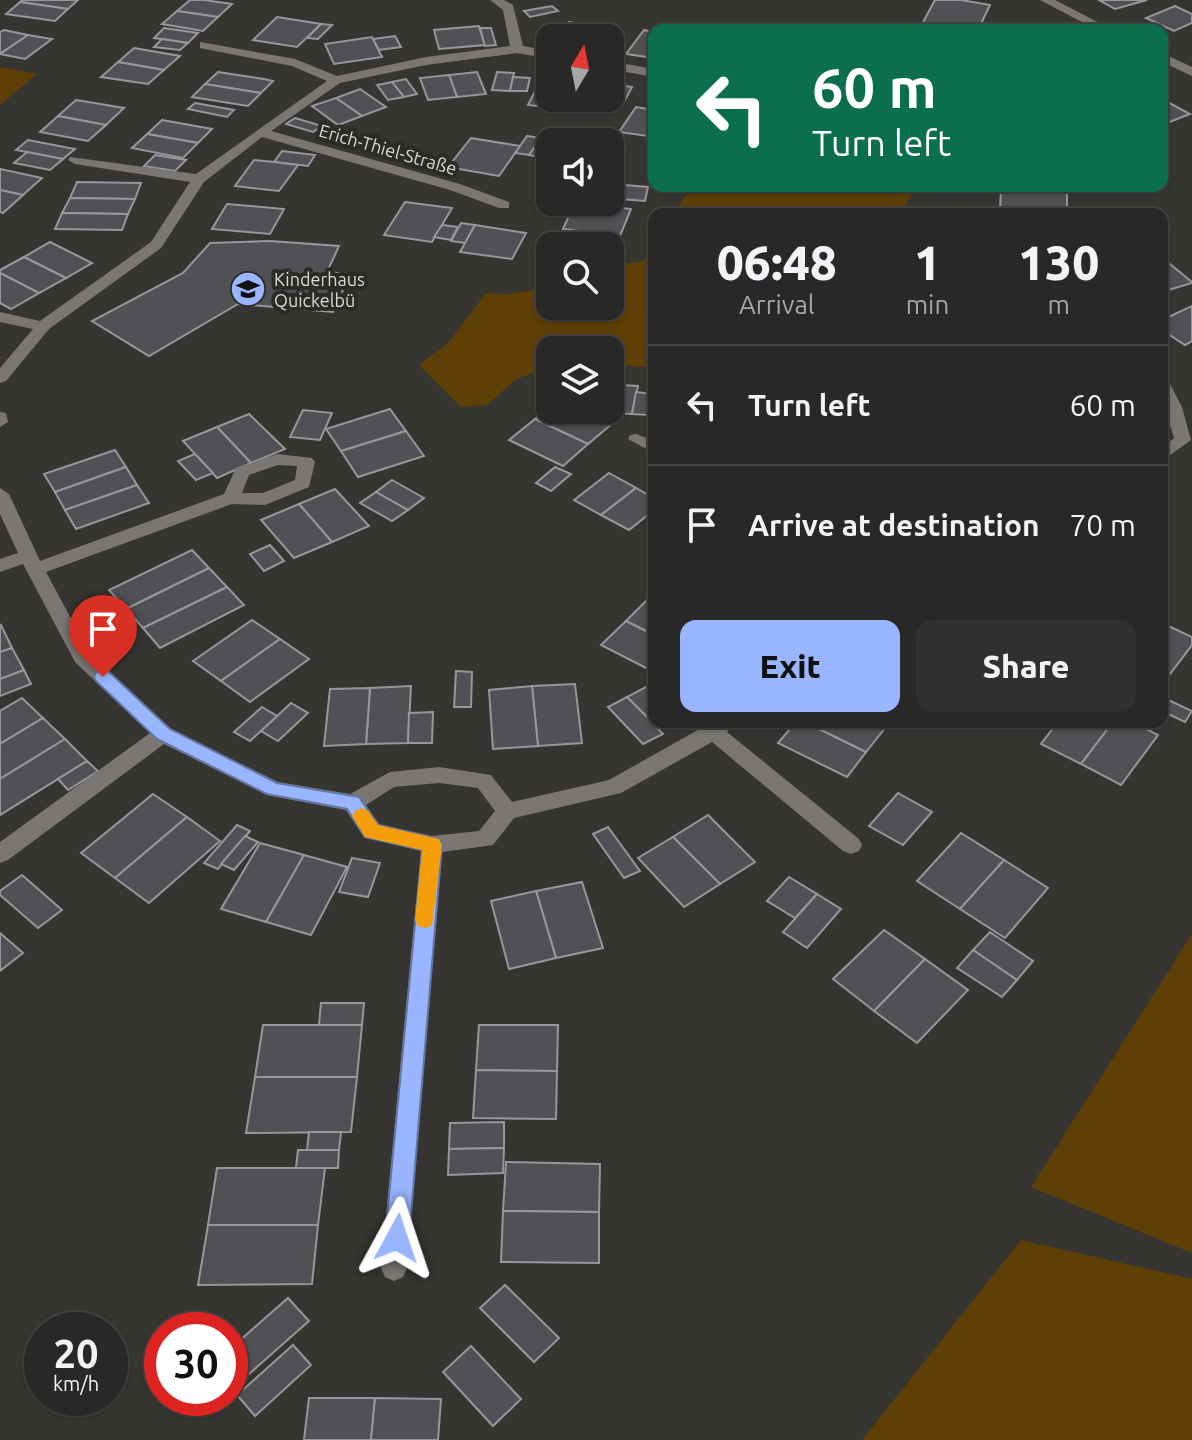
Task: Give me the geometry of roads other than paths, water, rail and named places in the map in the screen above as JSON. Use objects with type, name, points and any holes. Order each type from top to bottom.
[{"type":"street","points":[[496,0],[509,8],[517,49]]},
{"type":"street","points":[[1046,0],[1095,24]]},
{"type":"street","points":[[204,45],[295,63],[336,80]]},
{"type":"street","points":[[0,378],[43,326],[156,245],[199,179],[336,80],[426,61],[517,49],[536,52]]},
{"type":"street","points":[[1168,59],[1188,65]]},
{"type":"street","points":[[624,68],[648,72]]},
{"type":"street","name":"Erich-Thiel-Straße","points":[[260,132],[455,187],[504,205]]},
{"type":"street","points":[[75,160],[199,179]]},
{"type":"street","points":[[0,317],[43,326]]},
{"type":"street","points":[[1168,395],[1188,440],[1168,452]]},
{"type":"street","points":[[636,439],[648,445]]},
{"type":"street","points":[[0,494],[31,562],[82,657],[163,734],[274,789],[353,803],[390,780],[439,775],[484,781],[507,811]]},
{"type":"street","points":[[0,566],[31,562],[231,498]]},
{"type":"street","points":[[353,803],[372,831],[432,845],[485,839],[507,811],[614,787],[717,728]]},
{"type":"street","points":[[720,728],[851,845]]},
{"type":"street","points":[[0,854],[163,734]]},
{"type":"street","points":[[394,1268],[432,845]]},
{"type":"place","name":"Kinderhaus Quickelbü","points":[[248,289]]}]
